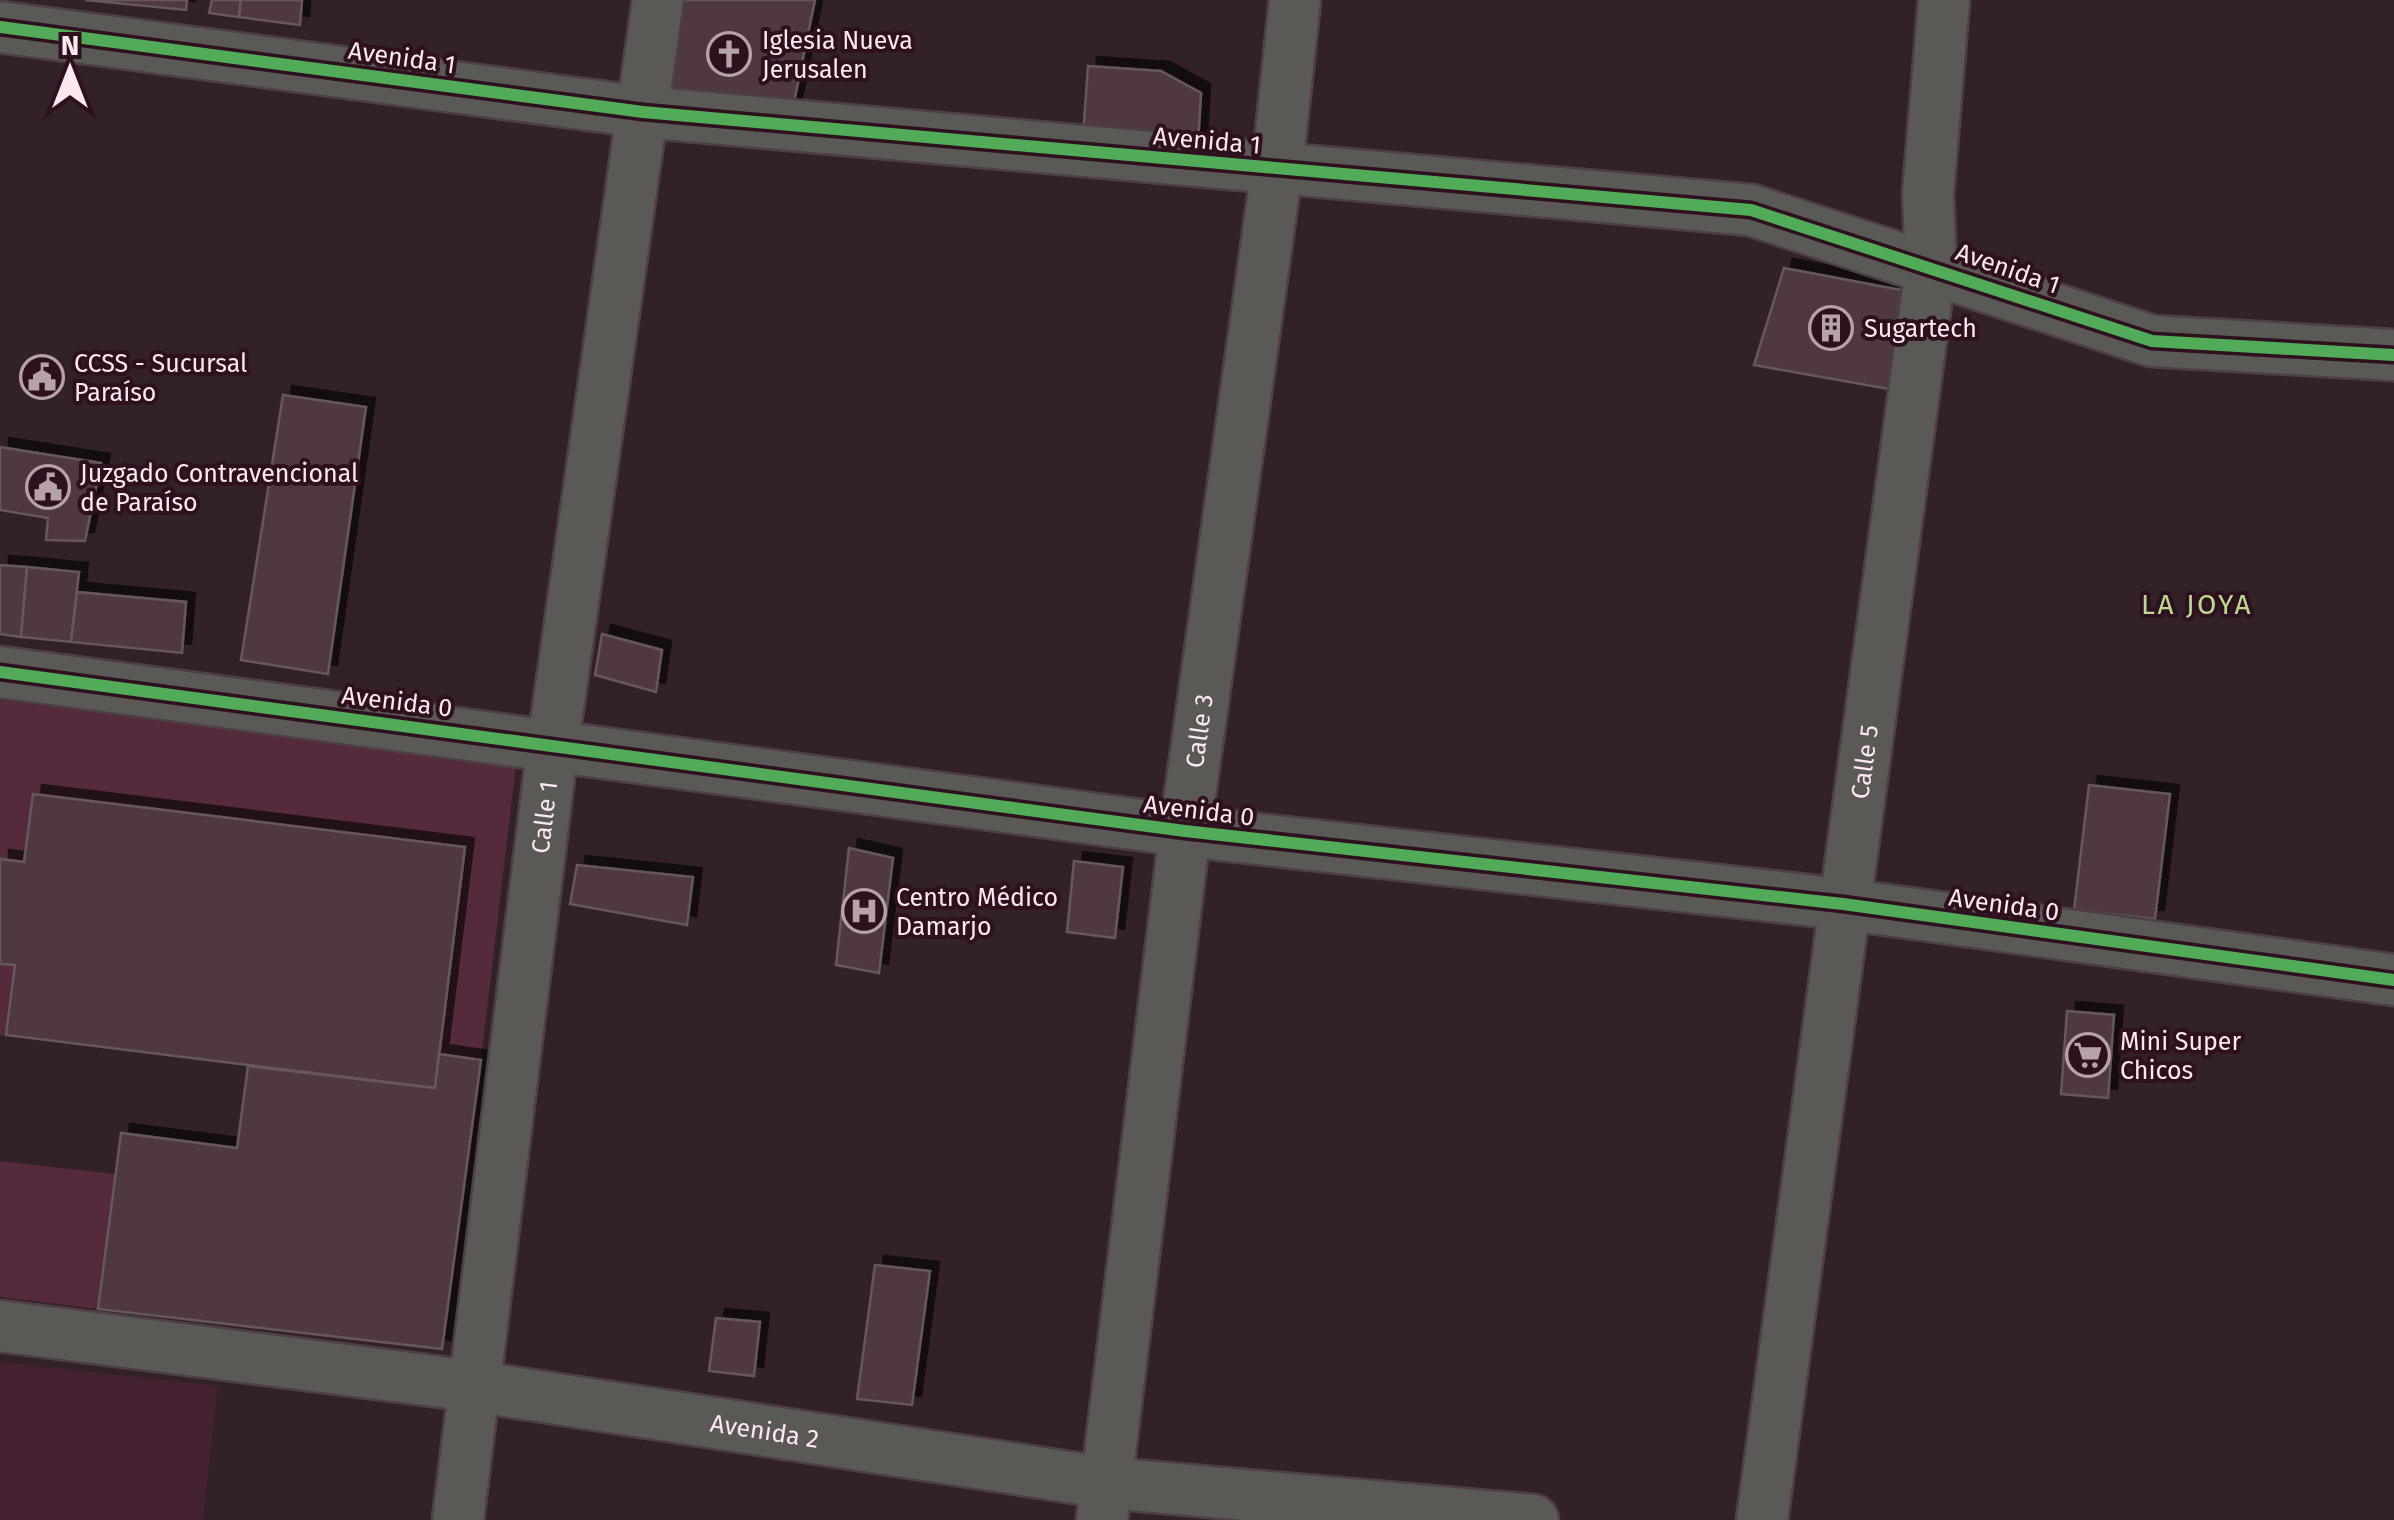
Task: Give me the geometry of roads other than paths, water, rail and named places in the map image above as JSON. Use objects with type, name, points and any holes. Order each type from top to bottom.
[{"type":"street","name":"Calle 1","points":[[458,1520],[553,744],[658,0]]},
{"type":"street","name":"Calle 3","points":[[1105,1501],[1185,831],[1276,169],[1295,0]]},
{"type":"street","name":"Calle 5","points":[[1762,1520],[1931,266],[1928,194],[1944,0]]},
{"type":"street","name":"Avenida 1","points":[[0,26],[642,112],[1752,210],[2152,341],[2394,355]]},
{"type":"street","name":"Avenida 0","points":[[0,672],[1185,831],[1842,904],[2394,980]]},
{"type":"street","name":"Avenida 2","points":[[0,1326],[472,1386],[1105,1501],[1532,1520]]},
{"type":"place","name":"Iglesia Nueva Jerusalen","points":[[729,54]]},
{"type":"place","name":"Sugartech","points":[[1831,328]]},
{"type":"place","name":"CCSS - Sucursal Paraíso","points":[[42,377]]},
{"type":"place","name":"Juzgado Contravencional de Paraíso","points":[[48,487]]},
{"type":"place","name":"Centro Médico Damarjo","points":[[864,911]]},
{"type":"place","name":"Mini Super Chicos","points":[[2088,1055]]},
{"type":"district","name":"LA JOYA","points":[[2197,604]]}]
